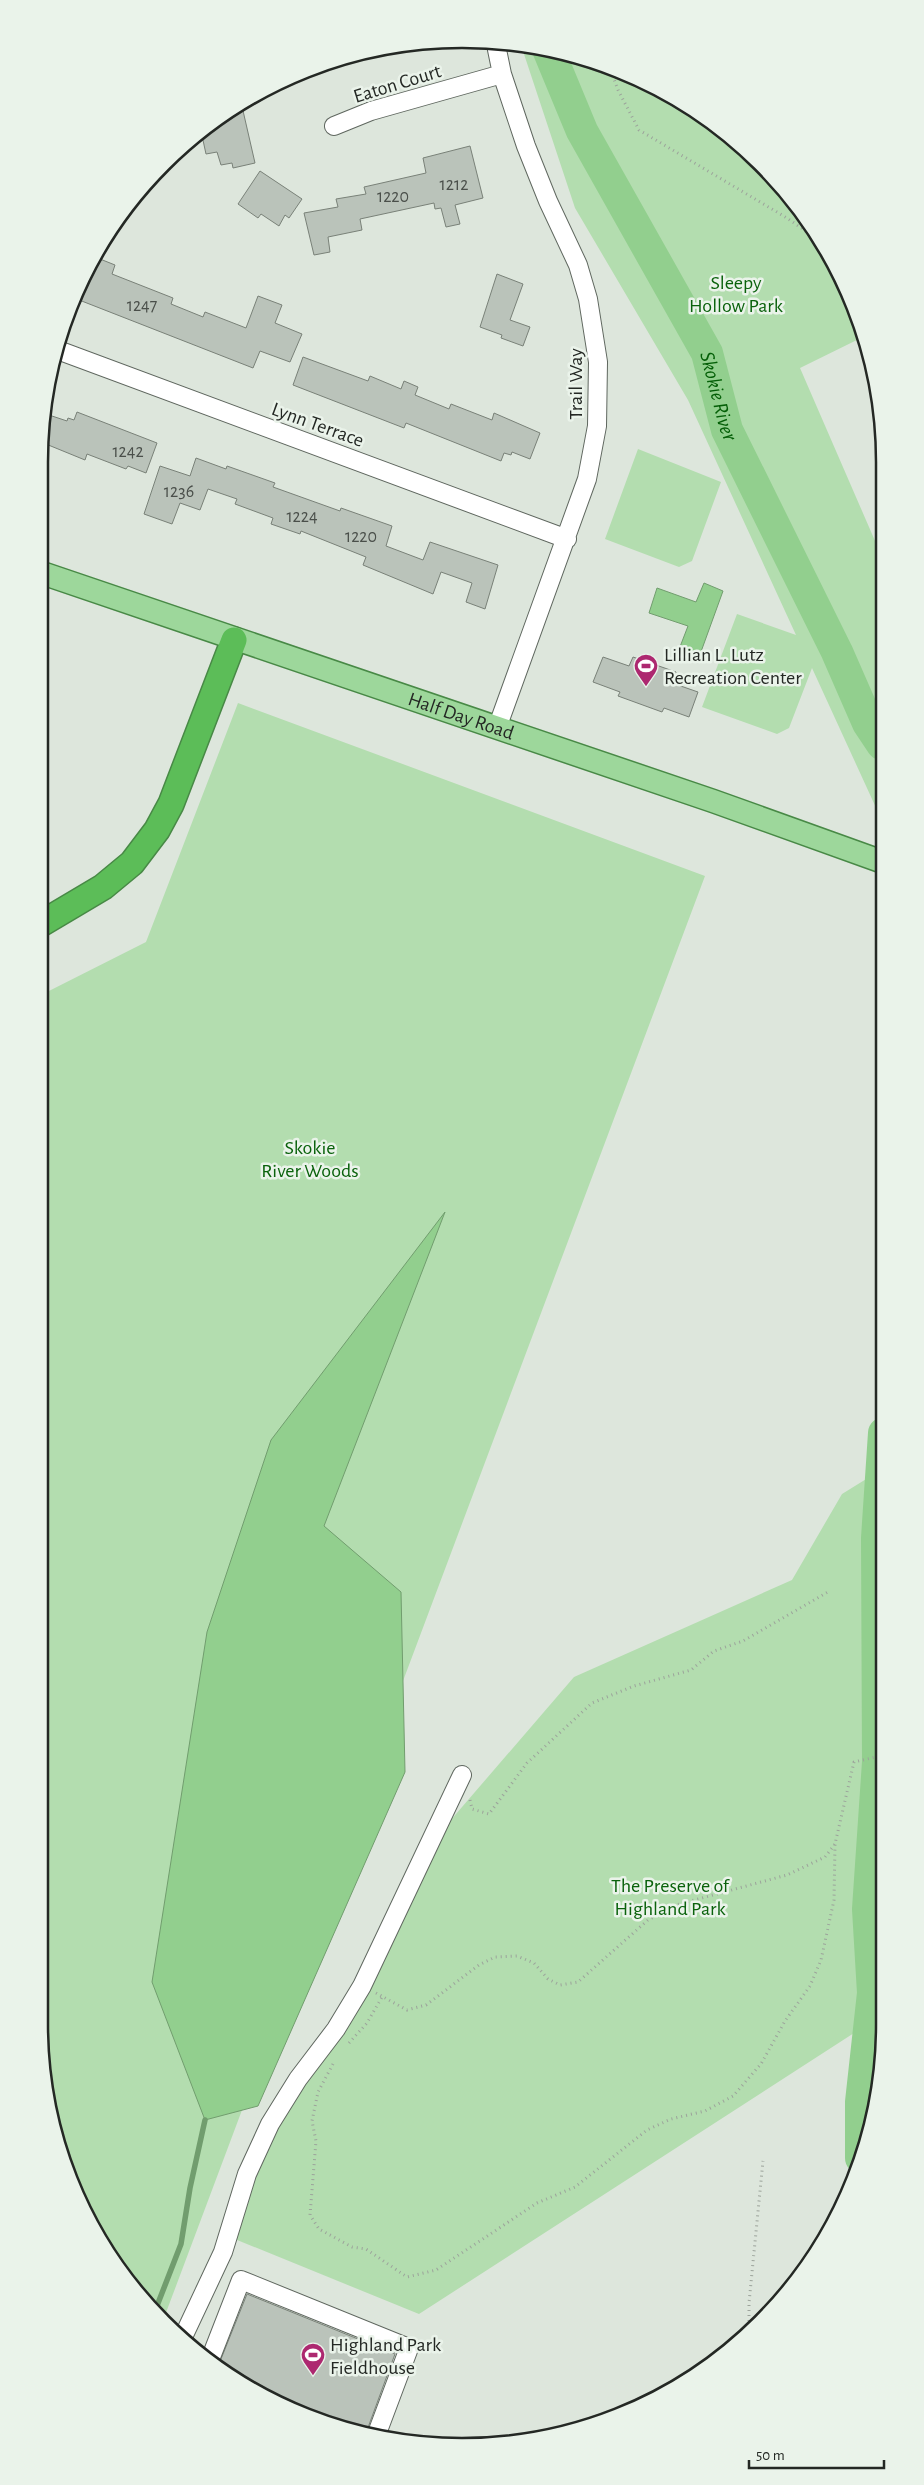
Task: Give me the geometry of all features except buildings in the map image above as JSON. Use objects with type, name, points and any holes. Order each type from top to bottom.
[{"type":"highway","points":[[48,920],[103,887],[132,863],[157,830],[171,804],[234,640]]},
{"type":"main road","name":"Half Day Road","points":[[48,575],[234,640],[713,801],[876,860]]},
{"type":"street","name":"Trail Way","points":[[497,49],[502,74],[548,201],[578,265],[595,334],[598,362],[597,426],[587,479],[567,539],[497,728]]},
{"type":"street","name":"Eaton Court","points":[[334,126],[371,111],[502,74]]},
{"type":"street","name":"Lynn Terrace","points":[[63,352],[567,539]]},
{"type":"street","points":[[186,2332],[223,2252],[247,2174],[270,2124],[298,2079],[336,2029],[362,1986],[462,1775]]},
{"type":"street","points":[[212,2354],[240,2280],[409,2348],[379,2429]]},
{"type":"path","points":[[614,76],[618,90],[639,130],[787,218],[807,232]]},
{"type":"path","points":[[462,1775],[472,1809],[488,1814],[527,1763],[592,1703],[634,1686],[691,1670],[714,1651],[743,1640],[828,1592]]},
{"type":"path","points":[[337,2057],[318,2092],[312,2121],[316,2141],[310,2215],[319,2229],[352,2247],[366,2249],[407,2277],[436,2270],[537,2204],[574,2187],[647,2130],[671,2119],[705,2112],[733,2096],[761,2064],[785,2021],[810,1986],[821,1960],[834,1900],[835,1844],[854,1762],[876,1757]]},
{"type":"path","points":[[362,1986],[407,2010],[426,2005],[479,1965],[496,1957],[518,1956],[534,1963],[548,1979],[560,1984],[578,1982],[655,1916],[676,1905],[787,1875],[825,1857],[835,1844]]},
{"type":"path","points":[[343,2050],[367,2023],[382,1997]]},
{"type":"path","points":[[749,2322],[749,2304],[763,2161]]},
{"type":"green space","name":"Sleepy Hollow Park","points":[[523,52],[543,55],[595,69],[621,79],[669,103],[714,133],[735,150],[774,189],[807,232],[834,279],[858,340],[800,368],[876,543],[876,808],[812,668],[789,728],[777,734],[702,707],[737,614],[796,635],[688,400],[575,208]]},
{"type":"green space","points":[[638,449],[721,482],[692,561],[679,567],[605,539]]},
{"type":"green space","name":"Skokie River Woods","points":[[238,703],[705,876],[166,2313],[150,2296],[117,2253],[90,2206],[79,2182],[69,2156],[55,2104],[48,2050],[48,991],[146,942]]},
{"type":"green space","name":"The Preserve of Highland Park","points":[[876,1473],[876,2019],[419,2314],[220,2233],[425,1850],[574,1677],[792,1580],[842,1494]]},
{"type":"shaded area","points":[[704,583],[723,591],[698,660],[678,652],[688,626],[649,613],[657,588],[696,602]]},
{"type":"shaded area","points":[[445,1212],[324,1526],[401,1592],[405,1772],[258,2106],[205,2120],[152,1982],[207,1632],[271,1440]]},
{"type":"waterway","name":"Skokie River","points":[[551,57],[582,131],[707,353],[727,430],[837,652],[868,723],[876,735]]},
{"type":"waterway","name":"Skokie River","points":[[861,2134],[861,2102],[873,1993],[868,1909],[876,1791]]},
{"type":"waterway","points":[[158,2304],[181,2244],[190,2188],[205,2120]]},
{"type":"place","name":"Lillian L. Lutz Recreation Center","points":[[646,687]]},
{"type":"place","name":"Highland Park Fieldhouse","points":[[313,2376]]}]
